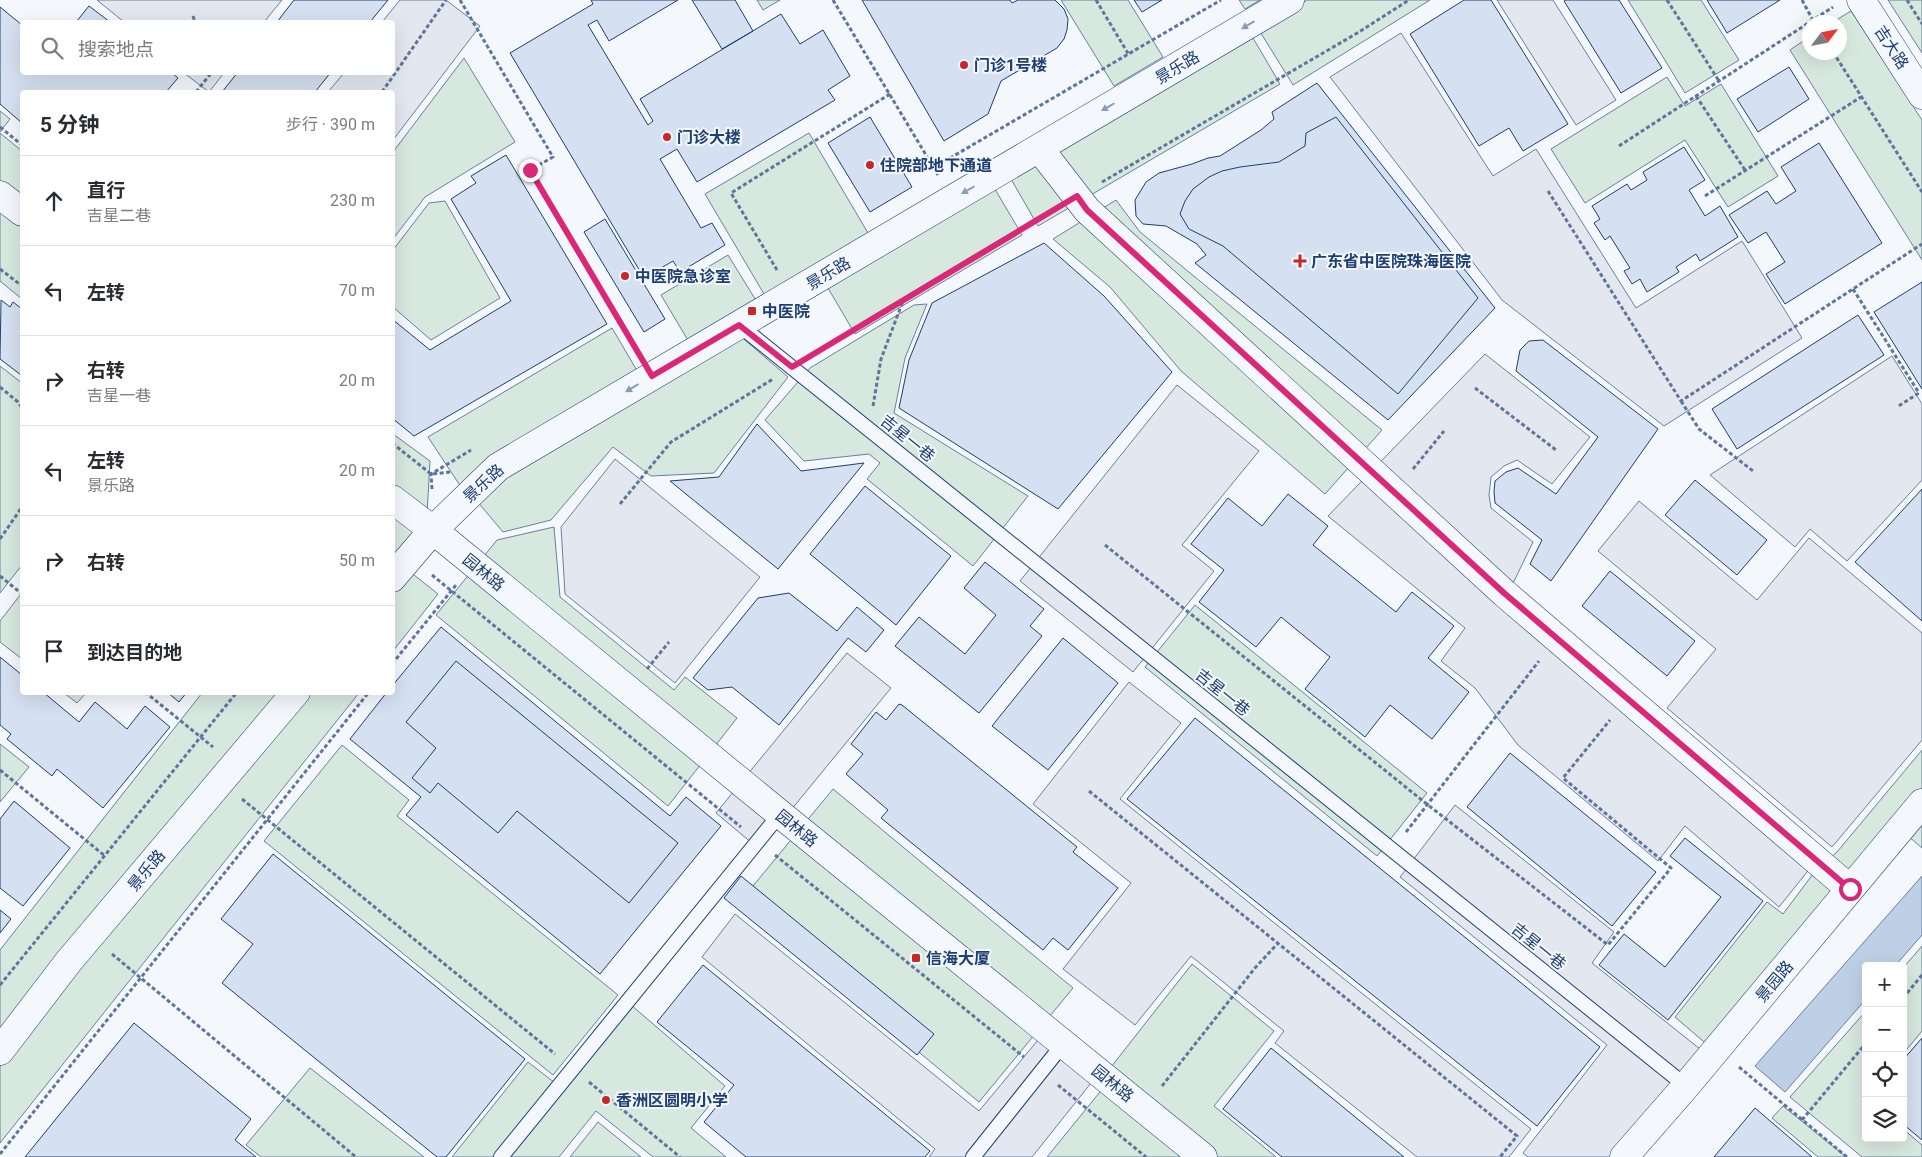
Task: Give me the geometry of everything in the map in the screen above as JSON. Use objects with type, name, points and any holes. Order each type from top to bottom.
[{"type":"street","name":"景乐路","points":[[395,574],[433,530],[498,467],[1290,0]]},
{"type":"street","name":"吉大路","points":[[1849,2],[1922,95]]},
{"type":"street","points":[[1039,148],[1087,210],[1504,593],[1850,889]]},
{"type":"street","points":[[0,195],[20,210]]},
{"type":"street","name":"园林路","points":[[395,502],[474,563],[1203,1157]]},
{"type":"street","name":"景乐路","points":[[0,1051],[90,936],[293,695]]},
{"type":"street","name":"景园路","points":[[1624,1157],[1686,1086],[1922,803]]},
{"type":"lane","name":"吉星一巷","points":[[739,325],[1686,1086]]},
{"type":"lane","points":[[501,1157],[780,814]]},
{"type":"lane","points":[[973,1157],[1064,1043]]},
{"type":"path","points":[[395,73],[446,0]]},
{"type":"path","points":[[460,0],[554,157],[530,170],[652,376]]},
{"type":"path","points":[[833,0],[952,199]]},
{"type":"path","points":[[1096,0],[1146,86]]},
{"type":"path","points":[[934,168],[1221,0]]},
{"type":"path","points":[[620,504],[671,442],[1077,196],[1359,32],[1409,0]]},
{"type":"path","points":[[1668,0],[1719,81]]},
{"type":"path","points":[[1802,0],[1811,15]]},
{"type":"path","points":[[1907,0],[1922,24]]},
{"type":"path","points":[[1825,15],[1849,2]]},
{"type":"path","points":[[192,16],[194,20]]},
{"type":"path","points":[[1619,146],[1802,29]]},
{"type":"path","points":[[1838,60],[1922,192]]},
{"type":"path","points":[[198,90],[210,75]]},
{"type":"path","points":[[383,90],[394,75]]},
{"type":"path","points":[[792,294],[731,192],[890,94]]},
{"type":"path","points":[[1696,96],[1746,170]]},
{"type":"path","points":[[1705,196],[1861,97]]},
{"type":"path","points":[[0,128],[20,143]]},
{"type":"path","points":[[1548,191],[1699,429],[1753,471]]},
{"type":"path","points":[[1681,400],[1922,244]]},
{"type":"path","points":[[0,269],[20,284]]},
{"type":"path","points":[[1853,289],[1919,393],[1896,407]]},
{"type":"path","points":[[869,430],[881,359],[903,301]]},
{"type":"path","points":[[0,387],[20,405]]},
{"type":"path","points":[[1475,388],[1556,450]]},
{"type":"path","points":[[1395,492],[1444,431]]},
{"type":"path","points":[[395,445],[431,474],[498,467]]},
{"type":"path","points":[[0,539],[20,510]]},
{"type":"path","points":[[1105,545],[1428,805],[1608,945],[1671,868],[1563,778],[1628,699]]},
{"type":"path","points":[[410,557],[1146,1157]]},
{"type":"path","points":[[395,660],[474,563]]},
{"type":"path","points":[[0,576],[20,592]]},
{"type":"path","points":[[1392,850],[1541,659]]},
{"type":"path","points":[[149,695],[201,737],[227,774],[267,819],[680,1157]]},
{"type":"path","points":[[0,985],[236,695]]},
{"type":"path","points":[[0,1154],[367,695]]},
{"type":"path","points":[[0,770],[105,856]]},
{"type":"path","points":[[1089,791],[1517,1136],[1500,1157]]},
{"type":"path","points":[[90,936],[356,1157]]},
{"type":"path","points":[[1144,1109],[1255,968],[1278,943]]},
{"type":"path","points":[[1907,993],[1922,975]]},
{"type":"path","points":[[1802,1120],[1862,1048]]},
{"type":"path","points":[[1717,1049],[1847,1157]]},
{"type":"shaded area","points":[[97,0],[282,0],[266,20],[122,20]]},
{"type":"shaded area","points":[[400,0],[446,0],[480,26],[395,137],[395,90],[330,90],[342,75],[395,75],[395,20],[384,20]]},
{"type":"shaded area","points":[[757,0],[780,0],[763,10]]},
{"type":"shaded area","points":[[1061,0],[1128,0],[1163,57],[1114,86]]},
{"type":"shaded area","points":[[1239,0],[1260,0],[1245,9]]},
{"type":"shaded area","points":[[1307,0],[1430,0],[1293,85],[1259,30]]},
{"type":"shaded area","points":[[1497,0],[1553,0],[1616,100],[1576,125]]},
{"type":"shaded area","points":[[1628,0],[1701,0],[1739,60],[1685,93]]},
{"type":"shaded area","points":[[1888,0],[1922,0],[1922,53]]},
{"type":"shaded area","points":[[1851,11],[1922,120],[1922,260],[1790,50],[1802,42],[1802,60],[1847,60],[1847,15],[1844,15]]},
{"type":"shaded area","points":[[1401,33],[1493,176],[1536,149],[1636,308],[1742,241],[1802,338],[1664,426],[1502,300],[1330,77]]},
{"type":"shaded area","points":[[1253,38],[1280,84],[1038,226],[1011,179]]},
{"type":"shaded area","points":[[464,58],[515,142],[425,197],[395,236],[395,149]]},
{"type":"shaded area","points":[[187,75],[222,75],[211,90],[206,90]]},
{"type":"shaded area","points":[[1667,77],[1685,106],[1721,84],[1778,176],[1728,207],[1685,140],[1585,203],[1551,149]]},
{"type":"shaded area","points":[[0,111],[10,119],[0,132]]},
{"type":"shaded area","points":[[0,133],[20,149],[20,297],[0,281]]},
{"type":"shaded area","points":[[809,133],[868,233],[764,294],[705,194]]},
{"type":"shaded area","points":[[992,184],[1022,235],[855,334],[825,283]]},
{"type":"shaded area","points":[[1116,200],[1140,232],[1382,430],[1325,494],[1181,371],[1110,287],[1053,239]]},
{"type":"shaded area","points":[[445,201],[500,298],[431,340],[395,309],[395,247],[429,203]]},
{"type":"shaded area","points":[[728,255],[757,302],[689,342],[661,295]]},
{"type":"shaded area","points":[[927,304],[905,358],[894,413],[1028,496],[973,566],[867,479],[880,463],[869,454],[804,461],[765,420],[810,368],[914,305]]},
{"type":"shaded area","points":[[612,328],[639,374],[461,487],[428,437]]},
{"type":"shaded area","points":[[738,334],[788,377],[714,473],[651,476],[613,447],[551,520],[503,532],[476,500],[509,467]]},
{"type":"shaded area","points":[[1485,354],[1590,437],[1552,484],[1517,460],[1504,466],[1491,477],[1489,495],[1491,508],[1533,542],[1502,606],[1811,867],[1779,907],[1685,826],[1658,861],[1518,745],[1475,688],[1441,661],[1465,628],[1328,516]]},
{"type":"shaded area","points":[[1892,356],[1922,404],[1922,480],[1847,561],[1810,529],[1795,547],[1710,475]]},
{"type":"shaded area","points":[[0,366],[20,381],[20,568],[0,593]]},
{"type":"shaded area","points":[[1177,385],[1259,451],[1182,545],[1214,571],[1133,672],[1020,581]]},
{"type":"shaded area","points":[[395,435],[430,461],[426,532],[395,571]]},
{"type":"shaded area","points":[[615,459],[760,577],[675,683],[565,594],[561,527]]},
{"type":"shaded area","points":[[1639,501],[1757,600],[1809,538],[1922,633],[1922,740],[1832,847],[1667,708],[1716,649],[1598,551]]},
{"type":"shaded area","points":[[554,527],[560,597],[674,690],[685,677],[737,718],[668,806],[436,615],[497,540]]},
{"type":"shaded area","points":[[409,571],[438,594],[395,648],[395,588]]},
{"type":"shaded area","points":[[20,595],[20,657],[0,642],[0,621]]},
{"type":"shaded area","points":[[1195,605],[1427,793],[1377,856],[1145,667]]},
{"type":"shaded area","points":[[847,653],[891,688],[759,849],[716,813]]},
{"type":"shaded area","points":[[1129,682],[1181,723],[1120,799],[1531,1129],[1509,1157],[1417,1157],[1275,1043],[1284,1031],[1191,956],[1135,1025],[1063,969],[1131,883],[1033,804]]},
{"type":"shaded area","points":[[67,695],[84,695],[77,703]]},
{"type":"shaded area","points":[[200,695],[291,695],[0,1047],[0,950]]},
{"type":"shaded area","points":[[305,695],[357,695],[0,1143],[0,1066],[74,970]]},
{"type":"shaded area","points":[[0,744],[29,767],[0,802]]},
{"type":"shaded area","points":[[342,745],[409,800],[397,816],[618,995],[553,1075],[264,841]]},
{"type":"shaded area","points":[[1922,750],[1922,793],[1710,1047],[1675,1017],[1767,902],[1783,914],[1816,870],[1837,852]]},
{"type":"shaded area","points":[[833,789],[1073,988],[979,1102],[739,903]]},
{"type":"shaded area","points":[[1455,805],[1614,932],[1592,963],[1705,1053],[1615,1157],[1528,1157],[1523,1153],[1607,1045],[1400,877]]},
{"type":"shaded area","points":[[1922,817],[1922,848],[1907,835]]},
{"type":"shaded area","points":[[735,914],[979,1111],[1043,1034],[1095,1078],[1032,1157],[929,1157],[935,1149],[702,957]]},
{"type":"shaded area","points":[[1922,946],[1922,1031],[1907,1049],[1907,1007],[1907,963]]},
{"type":"shaded area","points":[[1192,964],[1274,1031],[1214,1106],[1276,1157],[1217,1157],[1111,1067]]},
{"type":"shaded area","points":[[623,998],[725,1086],[691,1128],[726,1157],[653,1157],[596,1111],[559,1157],[452,1157],[528,1062],[555,1083]]},
{"type":"shaded area","points":[[1862,1016],[1862,1142],[1907,1142],[1907,1132],[1922,1145],[1922,1157],[1862,1157],[1790,1097]]},
{"type":"shaded area","points":[[310,1068],[424,1157],[261,1157],[246,1145]]},
{"type":"shaded area","points":[[1104,1087],[1189,1157],[1047,1157]]},
{"type":"shaded area","points":[[1783,1106],[1846,1157],[1818,1157],[1772,1118]]},
{"type":"shaded area","points":[[598,1122],[641,1157],[570,1157]]},
{"type":"water","points":[[1922,876],[1922,935],[1898,962],[1862,962],[1862,1004],[1785,1092],[1755,1066]]},
{"type":"building","points":[[294,0],[388,0],[372,20],[279,20]]},
{"type":"building","name":"门诊大楼","points":[[591,0],[678,0],[609,41],[597,20],[588,25],[648,125],[653,121],[640,99],[781,14],[800,44],[823,30],[850,76],[828,90],[835,100],[697,182],[677,149],[660,159],[701,228],[712,223],[725,245],[680,272],[673,261],[644,278],[510,53],[593,4]]},
{"type":"building","points":[[692,0],[735,0],[753,31],[722,49]]},
{"type":"building","name":"门诊1号楼","points":[[862,0],[1010,0],[1012,3],[1018,0],[1055,0],[1064,9],[1068,19],[1067,30],[1064,39],[1057,48],[1001,81],[988,114],[944,141]]},
{"type":"building","points":[[1134,0],[1162,0],[1142,12]]},
{"type":"building","points":[[1464,0],[1491,0],[1568,124],[1523,151],[1509,128],[1479,146],[1410,34]]},
{"type":"building","points":[[1619,0],[1662,68],[1621,93],[1564,1]]},
{"type":"building","points":[[1707,0],[1780,0],[1727,33]]},
{"type":"building","points":[[89,6],[107,20],[78,20]]},
{"type":"building","points":[[0,7],[20,23],[20,75],[174,75],[178,78],[168,90],[20,90],[20,121],[0,104]]},
{"type":"building","points":[[1789,67],[1809,99],[1758,132],[1737,99]]},
{"type":"building","points":[[236,75],[329,75],[317,90],[224,90]]},
{"type":"building","points":[[1317,83],[1495,308],[1388,420],[1195,263],[1206,255],[1197,244],[1166,226],[1143,224],[1136,216],[1135,200],[1146,182],[1159,173],[1220,156],[1261,130],[1274,119],[1272,112]]},
{"type":"building","name":"住院部地下通道","points":[[870,117],[912,187],[870,212],[828,143]]},
{"type":"building","points":[[1336,117],[1478,298],[1398,394],[1223,246],[1189,229],[1180,214],[1185,201],[1193,189],[1209,177],[1222,171],[1240,167],[1279,162],[1305,146],[1306,133]]},
{"type":"building","points":[[1819,143],[1882,243],[1785,304],[1766,274],[1785,262],[1766,232],[1748,243],[1729,215],[1767,191],[1776,204],[1796,191],[1781,167]]},
{"type":"building","points":[[1684,147],[1705,180],[1689,190],[1705,216],[1720,206],[1738,237],[1700,261],[1696,254],[1676,267],[1679,272],[1647,292],[1640,279],[1632,284],[1624,271],[1630,268],[1610,236],[1605,240],[1594,223],[1600,219],[1592,206],[1627,184],[1631,190],[1647,180],[1643,172]]},
{"type":"building","points":[[506,155],[607,324],[414,436],[395,420],[395,321],[430,350],[511,301],[451,199],[476,183],[471,176]]},
{"type":"building","name":"中医院急诊室","points":[[605,219],[665,319],[644,332],[584,232]]},
{"type":"building","points":[[1044,243],[1104,296],[1172,372],[1058,509],[899,408],[909,360],[932,303]]},
{"type":"building","points":[[1922,282],[1922,389],[1874,312]]},
{"type":"building","points":[[1,300],[10,307],[13,302],[20,307],[20,374],[0,359]]},
{"type":"building","points":[[1858,315],[1884,355],[1737,449],[1712,409]]},
{"type":"building","points":[[1543,340],[1658,429],[1551,581],[1530,564],[1542,540],[1495,503],[1494,492],[1495,481],[1506,472],[1518,468],[1556,494],[1598,437],[1516,371],[1520,350],[1529,341]]},
{"type":"building","points":[[757,424],[801,471],[864,463],[778,569],[670,481],[719,477]]},
{"type":"building","points":[[1695,480],[1767,540],[1737,575],[1665,515]]},
{"type":"building","points":[[865,486],[951,556],[896,625],[810,554]]},
{"type":"building","points":[[1922,489],[1922,621],[1855,562]]},
{"type":"building","points":[[1288,494],[1328,526],[1313,545],[1396,612],[1412,592],[1454,626],[1428,658],[1469,692],[1432,739],[1390,705],[1365,737],[1305,689],[1330,657],[1281,617],[1256,647],[1199,602],[1224,570],[1191,544],[1228,498],[1262,526]]},
{"type":"building","points":[[985,562],[1044,609],[1030,626],[1042,636],[979,713],[895,646],[919,617],[965,654],[996,615],[964,588]]},
{"type":"building","points":[[1610,571],[1695,641],[1667,676],[1582,606]]},
{"type":"building","points":[[789,593],[837,631],[857,607],[884,630],[866,652],[848,638],[779,725],[732,687],[708,690],[693,678],[758,598]]},
{"type":"building","points":[[441,627],[670,816],[686,797],[721,826],[600,974],[406,815],[421,797],[350,739],[385,695],[395,695],[395,682]]},
{"type":"building","points":[[1063,638],[1118,683],[1048,770],[992,726]]},
{"type":"building","points":[[0,657],[20,673],[20,695],[47,695],[79,722],[95,702],[127,729],[145,706],[170,727],[103,808],[57,769],[52,776],[7,739],[11,734],[0,725]]},
{"type":"building","points":[[456,661],[678,843],[629,903],[517,811],[498,833],[438,783],[430,793],[412,778],[436,748],[406,722]]},
{"type":"building","points":[[171,695],[185,695],[179,702]]},
{"type":"building","points":[[899,704],[1077,847],[1073,852],[1118,888],[1068,950],[1053,938],[1043,950],[881,818],[888,810],[846,774],[863,754],[851,744],[876,712],[886,720]]},
{"type":"building","points":[[1195,718],[1600,1047],[1537,1126],[1127,799]]},
{"type":"building","points":[[1510,753],[1656,872],[1612,926],[1467,807]]},
{"type":"building","points":[[14,801],[70,848],[23,906],[0,888],[0,819]]},
{"type":"building","points":[[1685,838],[1763,901],[1668,1020],[1599,965],[1624,934],[1665,967],[1721,897],[1670,856]]},
{"type":"building","points":[[273,854],[525,1059],[446,1157],[437,1157],[222,983],[253,944],[221,919]]},
{"type":"building","points":[[741,876],[934,1034],[917,1055],[724,898]]},
{"type":"building","points":[[0,910],[11,919],[0,933]]},
{"type":"building","points":[[703,965],[930,1151],[925,1157],[746,1157],[704,1122],[734,1085],[657,1022]]},
{"type":"building","points":[[134,1023],[251,1119],[235,1140],[256,1157],[25,1157]]},
{"type":"building","points":[[1922,1038],[1922,1140],[1907,1127],[1907,1055]]},
{"type":"building","points":[[1271,1048],[1404,1157],[1282,1157],[1223,1109]]},
{"type":"building","points":[[1755,1108],[1812,1157],[1714,1157]]},
{"type":"place","name":"门诊1号楼","points":[[964,65]]},
{"type":"place","name":"门诊大楼","points":[[667,137]]},
{"type":"place","name":"住院部地下通道","points":[[870,165]]},
{"type":"place","name":"广东省中医院珠海医院","points":[[1300,261]]},
{"type":"place","name":"中医院急诊室","points":[[625,276]]},
{"type":"place","name":"中医院","points":[[752,311]]},
{"type":"place","name":"信海大厦","points":[[916,958]]},
{"type":"place","name":"香洲区圆明小学","points":[[606,1100]]},
{"type":"route","points":[[530,170],[652,376],[739,325],[792,367],[1077,196],[1087,210],[1504,593],[1850,889]]}]
